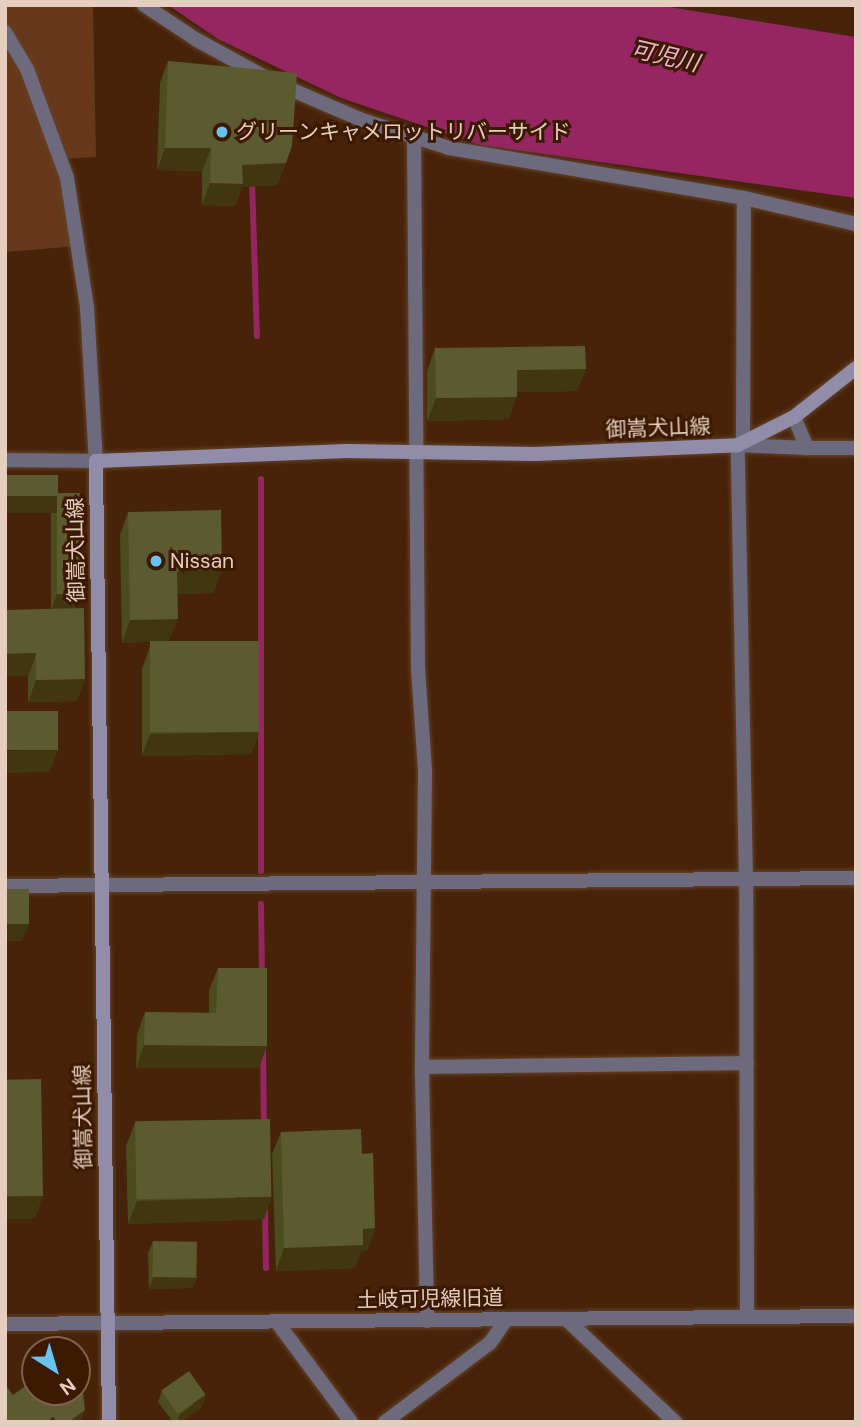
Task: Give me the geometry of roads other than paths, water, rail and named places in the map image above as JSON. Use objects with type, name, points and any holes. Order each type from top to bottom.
[{"type":"main road","name":"御嵩犬山線","points":[[109,1422],[96,461],[416,451],[535,454],[740,444],[794,417],[856,368]]},
{"type":"street","points":[[144,5],[197,40],[259,74],[362,120],[449,148],[536,165],[744,198],[856,224]]},
{"type":"street","points":[[5,32],[27,69],[67,178],[88,307],[96,461],[5,460]]},
{"type":"street","points":[[414,137],[418,668],[425,772],[422,1067],[427,1321]]},
{"type":"street","points":[[744,198],[740,444],[746,881],[747,1317]]},
{"type":"street","points":[[794,417],[807,448]]},
{"type":"street","points":[[740,444],[807,448],[856,447]]},
{"type":"street","points":[[5,886],[856,878]]},
{"type":"street","points":[[422,1067],[747,1063]]},
{"type":"street","name":"土岐可児線旧道","points":[[5,1324],[856,1316]]},
{"type":"street","points":[[566,1319],[675,1422]]},
{"type":"street","points":[[385,1422],[490,1343],[506,1320]]},
{"type":"street","points":[[277,1322],[351,1422]]},
{"type":"water","name":"可児川","points":[[168,5],[657,5],[856,37],[856,198],[480,145],[341,98],[218,39]]},
{"type":"waterway","points":[[252,180],[257,336]]},
{"type":"waterway","points":[[261,479],[261,871]]},
{"type":"waterway","points":[[261,904],[262,975]]},
{"type":"waterway","points":[[263,1049],[264,1126]]},
{"type":"waterway","points":[[265,1210],[266,1268]]},
{"type":"place","name":"グリーンキャメロットリバーサイド","points":[[222,132]]},
{"type":"place","name":"Nissan","points":[[156,561]]}]
